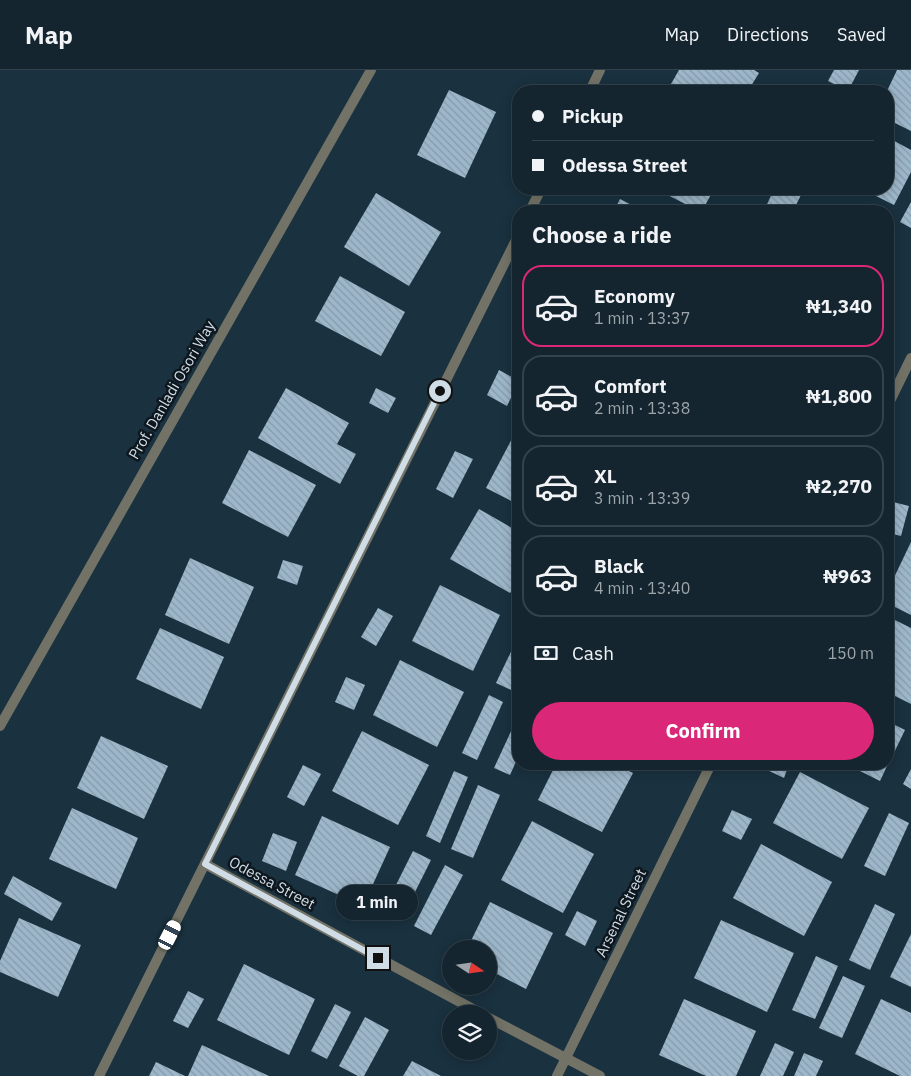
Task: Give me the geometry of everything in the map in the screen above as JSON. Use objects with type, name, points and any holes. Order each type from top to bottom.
[{"type":"street","name":"Prof. Danladi Osori Way","points":[[0,726],[371,70]]},
{"type":"street","points":[[593,85],[600,70]]},
{"type":"street","points":[[99,1076],[512,248]]},
{"type":"street","points":[[894,393],[911,358]]},
{"type":"street","name":"Arsenal Street","points":[[557,1076],[708,770]]},
{"type":"street","name":"Odessa Street","points":[[205,864],[465,1005]]},
{"type":"street","points":[[497,1022],[600,1076]]},
{"type":"building","points":[[679,70],[754,70],[759,73],[752,85],[670,85]]},
{"type":"building","points":[[834,70],[859,70],[851,85],[836,85],[828,81]]},
{"type":"building","points":[[897,70],[911,70],[911,131],[894,122],[894,85],[890,85]]},
{"type":"building","points":[[449,90],[496,112],[465,178],[417,155]]},
{"type":"building","points":[[894,141],[911,150],[911,172],[894,205],[874,195],[894,195]]},
{"type":"building","points":[[376,193],[441,232],[409,286],[344,247]]},
{"type":"building","points":[[668,195],[711,195],[705,205],[687,205]]},
{"type":"building","points":[[771,195],[801,195],[796,205],[767,205]]},
{"type":"building","points":[[620,199],[632,205],[617,205]]},
{"type":"building","points":[[911,202],[911,228],[900,222]]},
{"type":"building","points":[[340,276],[405,312],[381,356],[315,321]]},
{"type":"building","points":[[499,370],[512,377],[512,396],[507,406],[487,395]]},
{"type":"building","points":[[286,388],[349,423],[337,444],[356,454],[340,484],[258,438]]},
{"type":"building","points":[[376,388],[396,398],[388,413],[369,403]]},
{"type":"building","points":[[512,439],[512,501],[486,488]]},
{"type":"building","points":[[249,450],[316,485],[288,537],[222,503]]},
{"type":"building","points":[[455,451],[473,459],[453,498],[436,489]]},
{"type":"building","points":[[894,502],[909,506],[901,536],[894,534]]},
{"type":"building","points":[[479,509],[512,528],[512,590],[510,593],[450,559]]},
{"type":"building","points":[[911,542],[911,615],[894,606],[894,578]]},
{"type":"building","points":[[190,558],[254,587],[229,644],[165,615]]},
{"type":"building","points":[[283,560],[303,566],[297,585],[277,578]]},
{"type":"building","points":[[440,585],[500,615],[473,671],[412,641]]},
{"type":"building","points":[[378,608],[393,616],[376,646],[361,637]]},
{"type":"building","points":[[894,620],[911,628],[911,704],[894,696]]},
{"type":"building","points":[[160,628],[224,657],[201,709],[136,679]]},
{"type":"building","points":[[512,650],[511,690],[496,683]]},
{"type":"building","points":[[400,660],[464,692],[437,747],[373,715]]},
{"type":"building","points":[[346,677],[365,685],[354,710],[335,702]]},
{"type":"building","points":[[489,695],[503,702],[477,760],[462,753]]},
{"type":"building","points":[[894,724],[905,730],[894,753]]},
{"type":"building","points":[[512,729],[512,770],[510,775],[494,768]]},
{"type":"building","points":[[362,731],[429,765],[398,825],[332,791]]},
{"type":"building","points":[[101,736],[168,766],[144,819],[77,788]]},
{"type":"building","points":[[303,765],[321,774],[304,806],[287,797]]},
{"type":"building","points":[[911,769],[911,789],[903,784]]},
{"type":"building","points":[[553,770],[627,770],[633,773],[602,832],[538,800]]},
{"type":"building","points":[[767,770],[787,770],[784,778]]},
{"type":"building","points":[[858,770],[885,770],[880,781]]},
{"type":"building","points":[[454,771],[468,777],[440,843],[426,836]]},
{"type":"building","points":[[800,772],[869,808],[842,859],[773,823]]},
{"type":"building","points":[[478,785],[500,795],[473,858],[451,849]]},
{"type":"building","points":[[72,808],[138,838],[116,889],[49,859]]},
{"type":"building","points":[[732,810],[752,819],[741,840],[722,831]]},
{"type":"building","points":[[889,813],[909,823],[885,876],[864,866]]},
{"type":"building","points":[[322,816],[390,847],[363,906],[295,875]]},
{"type":"building","points":[[532,821],[594,854],[563,913],[501,880]]},
{"type":"building","points":[[273,833],[297,842],[286,871],[262,861]]},
{"type":"building","points":[[761,844],[832,882],[804,936],[733,898]]},
{"type":"building","points":[[413,851],[431,860],[404,914],[386,905]]},
{"type":"building","points":[[445,865],[463,875],[431,935],[414,926]]},
{"type":"building","points":[[13,876],[62,903],[52,921],[4,894]]},
{"type":"building","points":[[490,902],[553,933],[526,989],[498,975],[498,940],[471,940]]},
{"type":"building","points":[[875,904],[895,914],[870,970],[849,960]]},
{"type":"building","points":[[577,911],[597,921],[585,946],[565,935]]},
{"type":"building","points":[[19,918],[81,945],[58,997],[0,972],[0,961]]},
{"type":"building","points":[[721,920],[794,953],[767,1012],[694,978]]},
{"type":"building","points":[[911,934],[911,987],[890,977]]},
{"type":"building","points":[[816,956],[838,966],[815,1019],[792,1010]]},
{"type":"building","points":[[244,964],[315,999],[289,1055],[217,1020]]},
{"type":"building","points":[[843,976],[865,986],[842,1038],[819,1028]]},
{"type":"building","points":[[188,991],[204,999],[188,1028],[173,1021]]},
{"type":"building","points":[[684,999],[756,1031],[736,1076],[706,1076],[659,1055]]},
{"type":"building","points":[[881,999],[911,1013],[911,1076],[900,1076],[855,1054]]},
{"type":"building","points":[[335,1004],[351,1012],[327,1059],[311,1051]]},
{"type":"building","points":[[365,1017],[389,1030],[364,1076],[358,1076],[339,1066]]},
{"type":"building","points":[[775,1043],[794,1052],[783,1076],[760,1076]]},
{"type":"building","points":[[202,1045],[269,1076],[188,1076]]},
{"type":"building","points":[[804,1053],[823,1061],[816,1076],[794,1076]]},
{"type":"building","points":[[412,1061],[441,1076],[403,1076]]},
{"type":"building","points":[[156,1062],[185,1076],[149,1076]]},
{"type":"route","points":[[378,958],[205,864],[440,391]]}]
